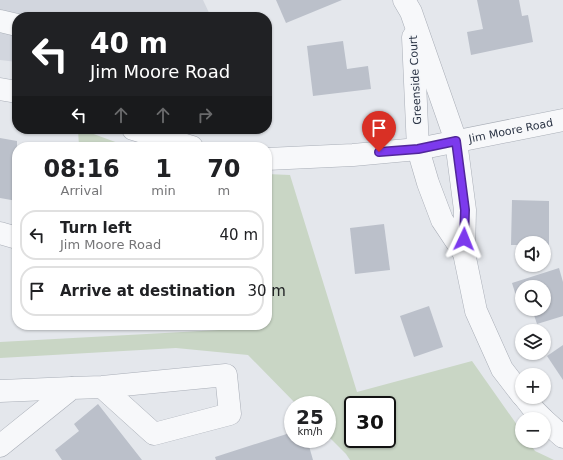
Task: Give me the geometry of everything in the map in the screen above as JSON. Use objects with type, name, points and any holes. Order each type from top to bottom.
[{"type":"street","name":"Greenside Court","points":[[408,6],[456,141],[465,210],[464,254]]},
{"type":"street","name":"Greenside Court","points":[[408,6],[418,149],[428,183],[442,220],[464,254]]},
{"type":"street","points":[[0,21],[12,24]]},
{"type":"street","points":[[0,89],[12,91]]},
{"type":"street","name":"Jim Moore Road","points":[[272,159],[353,155],[418,149],[563,120]]},
{"type":"street","points":[[149,134],[176,142]]},
{"type":"street","points":[[0,233],[12,237]]},
{"type":"street","points":[[464,254],[476,311],[502,369],[515,386]]},
{"type":"street","points":[[0,391],[102,387],[226,375],[230,414],[154,434],[102,387]]},
{"type":"street","points":[[9,460],[0,446],[72,388]]},
{"type":"street","points":[[529,404],[536,412]]},
{"type":"street","points":[[551,426],[563,437]]},
{"type":"shaded area","points":[[0,0],[203,0],[209,12],[12,12],[12,61],[0,60]]},
{"type":"green space","points":[[78,134],[94,134],[115,142],[79,142]]},
{"type":"green space","points":[[272,174],[290,175],[357,392],[472,361],[515,422],[515,448],[533,448],[535,451],[554,460],[350,460],[336,444],[336,396],[288,396],[248,355],[176,348],[0,358],[0,342],[221,330],[272,330]]},
{"type":"building","points":[[276,0],[342,0],[286,23]]},
{"type":"building","points":[[477,0],[519,0],[522,16],[528,15],[533,42],[471,55],[467,32],[483,29]]},
{"type":"building","points":[[343,41],[347,69],[368,66],[371,89],[313,96],[307,46]]},
{"type":"building","points":[[0,138],[17,142],[12,142],[12,200],[0,198]]},
{"type":"building","points":[[512,200],[549,201],[549,236],[515,236],[515,245],[511,245]]},
{"type":"building","points":[[384,224],[390,270],[355,274],[350,228]]},
{"type":"building","points":[[559,268],[563,282],[563,316],[537,324],[534,316],[551,316],[551,280],[521,280],[551,272],[551,271]]},
{"type":"building","points":[[515,282],[515,292],[512,283]]},
{"type":"building","points":[[429,306],[443,347],[414,357],[400,316]]},
{"type":"building","points":[[563,345],[563,380],[550,360],[551,360],[551,353]]},
{"type":"building","points":[[98,404],[142,460],[62,460],[55,450],[79,431],[74,424]]},
{"type":"building","points":[[284,435],[284,448],[310,448],[313,460],[216,460],[215,457]]},
{"type":"route","points":[[379,152],[418,149],[456,141],[465,210],[464,239]]}]
